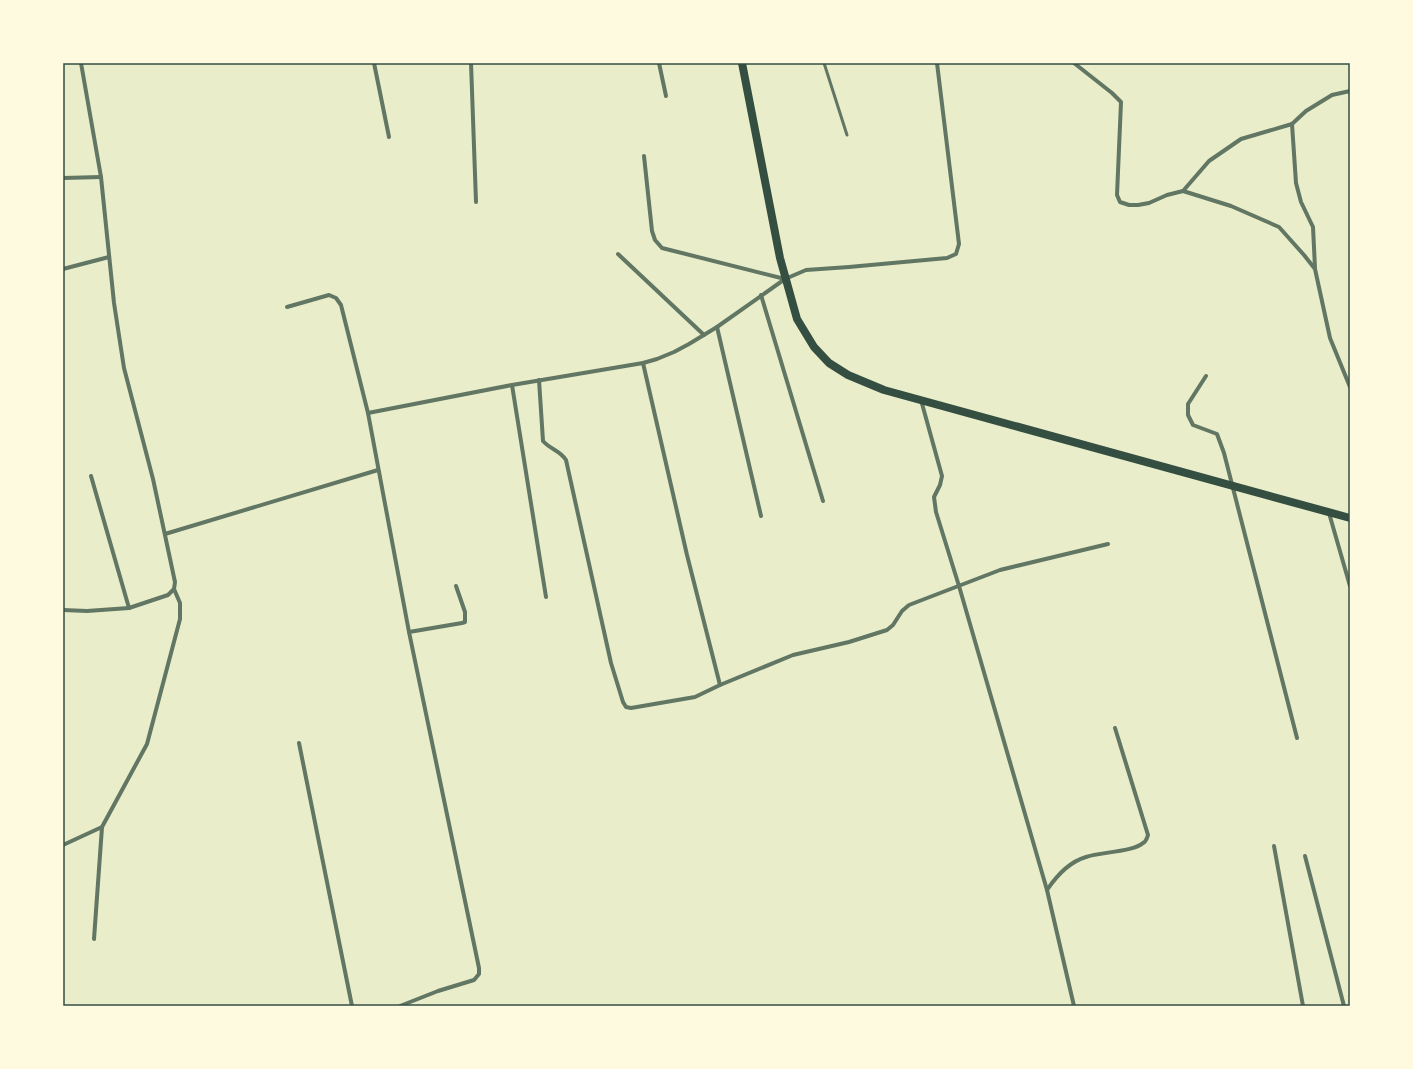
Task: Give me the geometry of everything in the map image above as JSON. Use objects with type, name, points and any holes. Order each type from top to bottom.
[{"type":"main road","points":[[742,63],[785,279],[797,319],[814,347],[829,363],[848,375],[884,390],[1350,518]]},
{"type":"street","points":[[81,63],[101,177],[114,303],[124,368],[166,534],[175,582],[174,589],[180,603],[180,619],[147,744],[102,827],[94,939]]},
{"type":"street","points":[[374,63],[389,137]]},
{"type":"street","points":[[471,63],[476,202]]},
{"type":"street","points":[[660,63],[666,96]]},
{"type":"street","points":[[368,413],[512,384],[643,363],[674,352],[704,335],[785,279],[806,270],[947,258],[956,254],[959,244],[937,63]]},
{"type":"street","points":[[1074,63],[1121,102],[1117,195],[1120,202],[1128,205],[1138,205],[1149,203],[1167,195],[1183,191],[1231,206],[1279,227],[1315,269]]},
{"type":"street","points":[[1183,191],[1209,161],[1241,139],[1292,124],[1306,110],[1332,95],[1350,91]]},
{"type":"street","points":[[1292,124],[1296,183],[1301,202],[1313,227],[1315,269],[1330,338],[1350,387]]},
{"type":"street","points":[[644,156],[652,231],[655,240],[662,248],[785,279]]},
{"type":"street","points":[[63,178],[101,177]]},
{"type":"street","points":[[618,254],[704,335]]},
{"type":"street","points":[[63,269],[109,257]]},
{"type":"street","points":[[287,307],[329,295],[336,298],[341,305],[368,413],[409,632],[480,968],[479,974],[474,980],[438,991],[400,1006]]},
{"type":"street","points":[[761,296],[823,501]]},
{"type":"street","points":[[716,327],[761,516]]},
{"type":"street","points":[[643,363],[687,555],[720,685]]},
{"type":"street","points":[[1206,376],[1188,404],[1188,415],[1193,425],[1216,434],[1224,453],[1297,738]]},
{"type":"street","points":[[539,380],[543,441],[549,447],[562,453],[566,460],[612,663],[623,702],[626,707],[631,708],[695,697],[793,654],[849,642],[887,630],[893,625],[902,611],[909,605],[1000,570],[1108,544]]},
{"type":"street","points":[[512,384],[546,597]]},
{"type":"street","points":[[921,400],[942,476],[940,486],[934,497],[936,512],[959,586],[1047,890],[1074,1006]]},
{"type":"street","points":[[166,534],[378,470]]},
{"type":"street","points":[[91,476],[129,608]]},
{"type":"street","points":[[1329,512],[1350,586]]},
{"type":"street","points":[[409,632],[465,622],[465,612],[456,586]]},
{"type":"street","points":[[63,610],[87,611],[129,608],[168,595],[174,589]]},
{"type":"street","points":[[1047,890],[1058,875],[1068,866],[1086,857],[1136,847],[1144,843],[1148,835],[1115,728]]},
{"type":"street","points":[[299,743],[352,1006]]},
{"type":"street","points":[[63,846],[102,827]]},
{"type":"street","points":[[1274,846],[1303,1006]]},
{"type":"street","points":[[1305,856],[1344,1006]]},
{"type":"lane","points":[[824,63],[846,135]]}]
